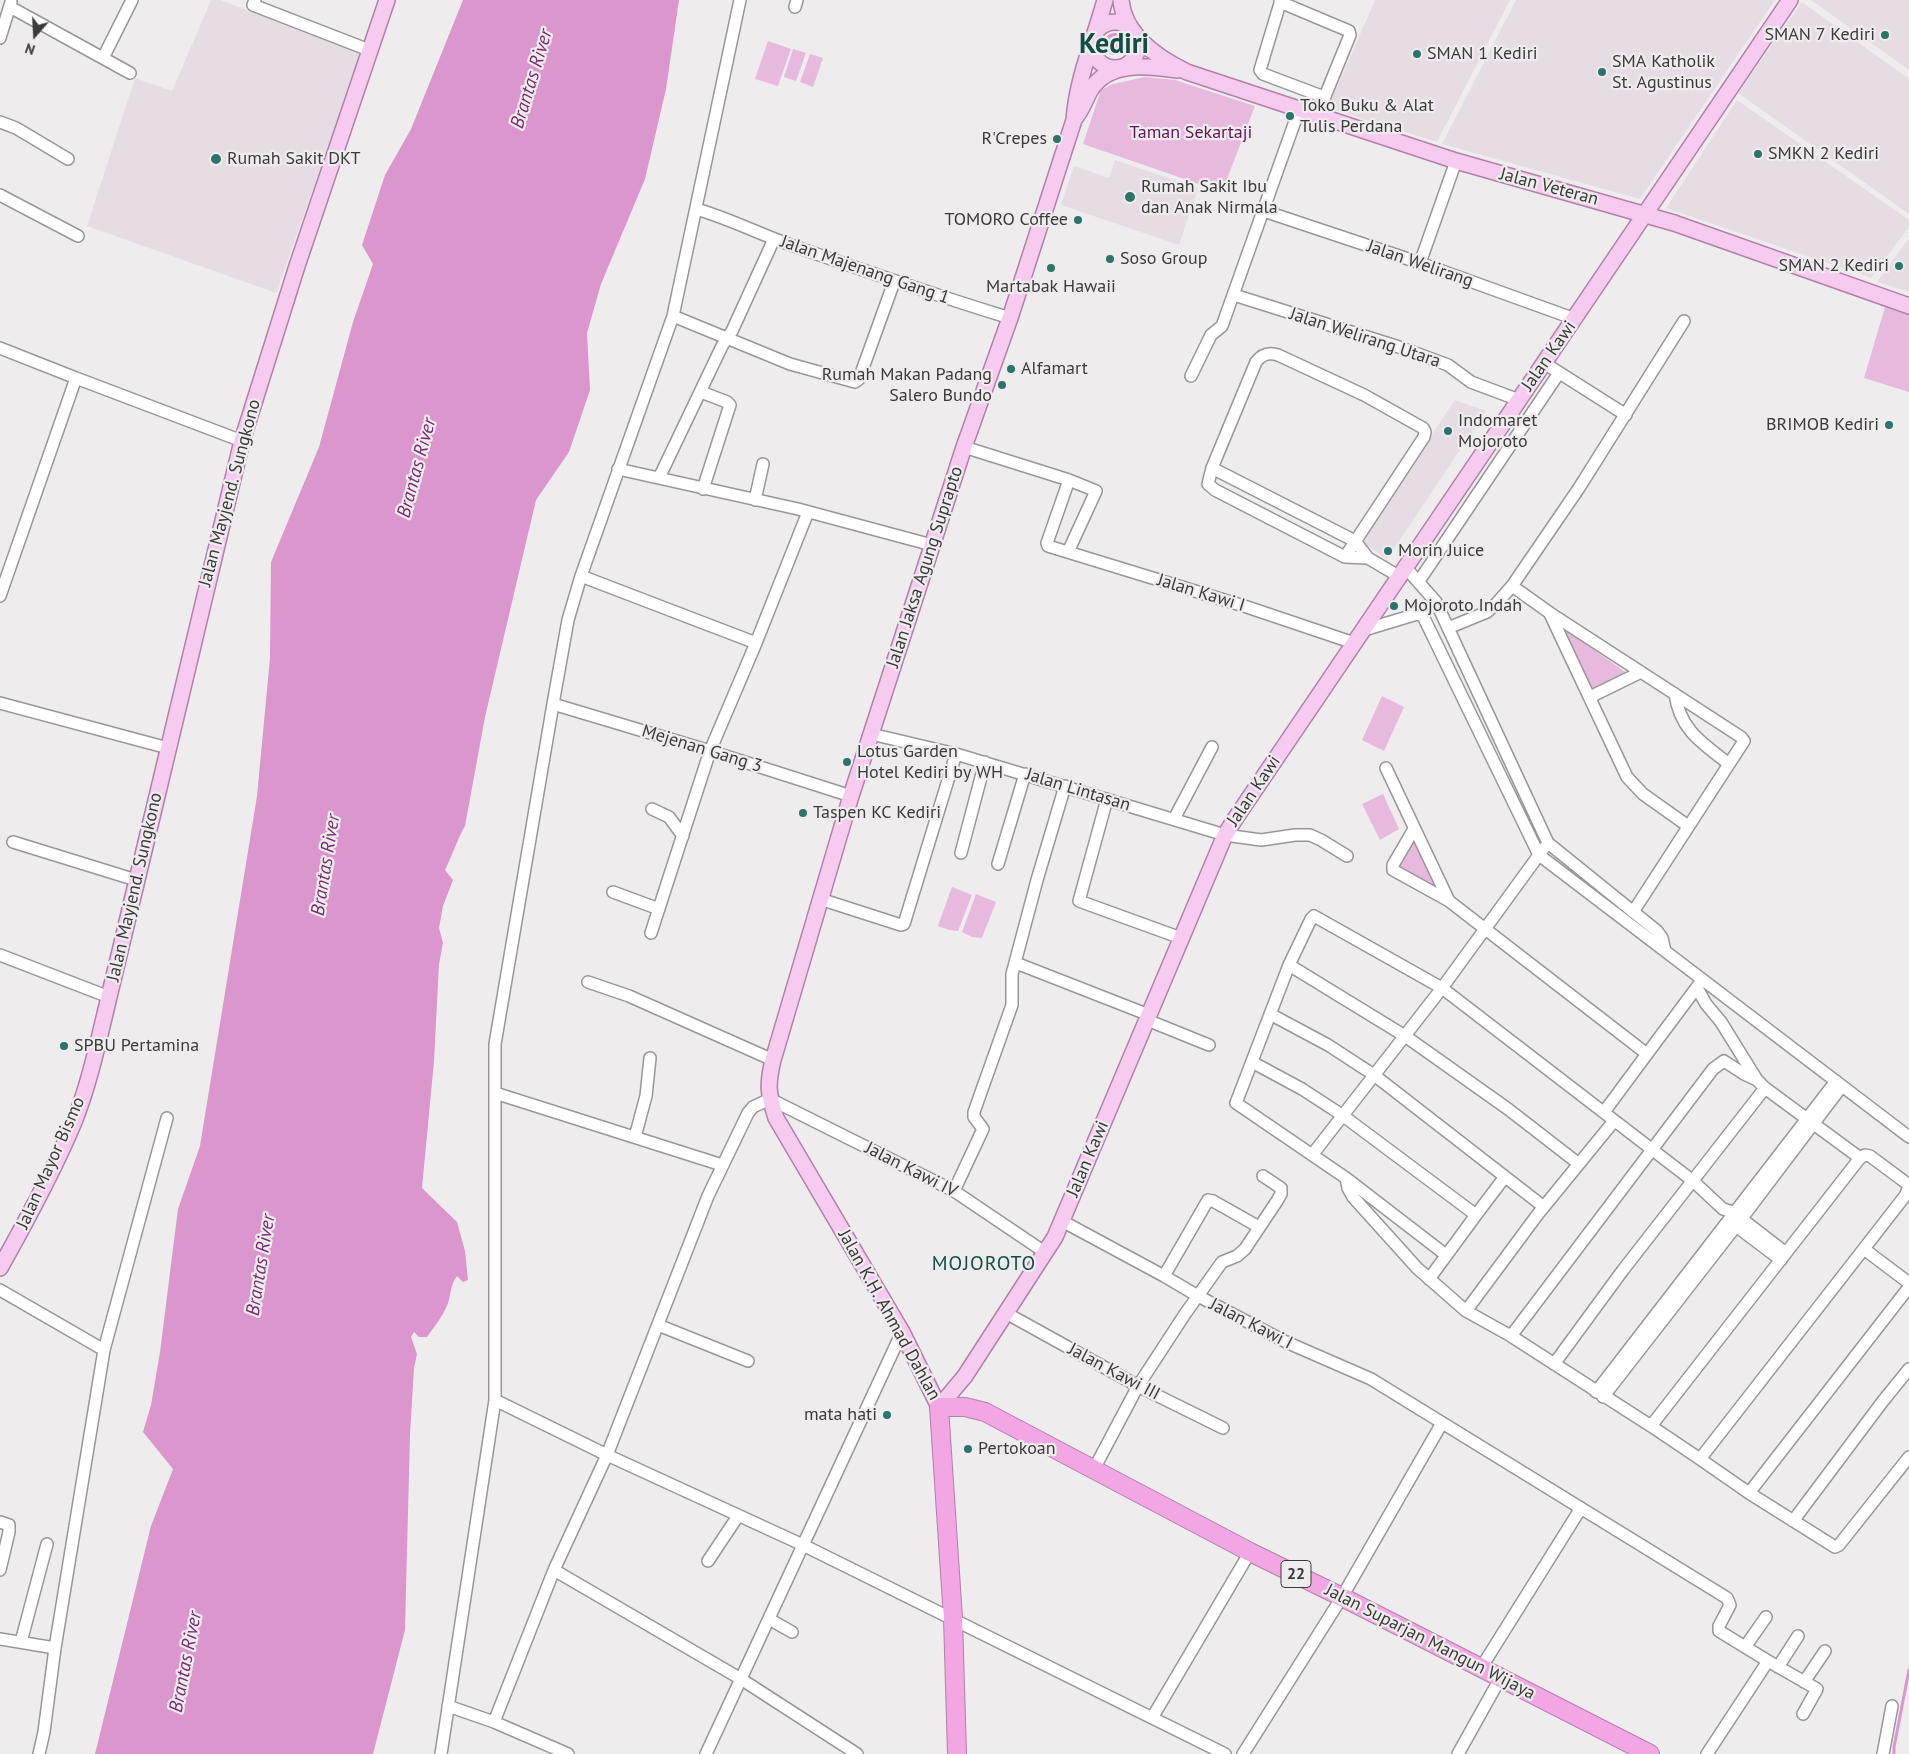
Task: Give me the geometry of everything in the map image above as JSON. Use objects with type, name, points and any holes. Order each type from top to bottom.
[{"type":"highway","name":"Jalan Suparjan Mangun Wijaya","points":[[939,1407],[965,1407],[985,1412],[1250,1552],[1650,1754]]},
{"type":"highway","name":"Jalan K.H. Ahmad Dahlan","points":[[939,1407],[953,1618],[957,1754]]},
{"type":"main road","name":"Jalan Mayjend. Sungkono","points":[[109,997],[242,441],[297,266],[387,0]]},
{"type":"main road","points":[[1074,120],[1076,99],[1105,0]]},
{"type":"main road","points":[[1074,120],[1086,103],[1090,91],[1098,82],[1118,68],[1130,63],[1137,53],[1138,41],[1124,15],[1121,0]]},
{"type":"main road","name":"Jalan Kawi","points":[[939,1407],[965,1376],[1046,1254],[1062,1221],[1225,835],[1234,819],[1790,0]]},
{"type":"main road","points":[[1110,23],[1122,24],[1132,30],[1150,50],[1187,72],[1159,68],[1107,67],[1098,60],[1092,50],[1093,38],[1099,28],[1110,23]]},
{"type":"main road","name":"Jalan Veteran","points":[[1187,72],[1299,110],[1320,107],[1456,161],[1674,223],[1909,306]]},
{"type":"main road","name":"Jalan Jaksa Agung Suprapto","points":[[786,1017],[851,796],[932,545],[1010,318],[1074,120]]},
{"type":"main road","name":"Jalan Mayor Bismo","points":[[0,1268],[38,1201],[74,1120],[109,997]]},
{"type":"main road","name":"Jalan K.H. Ahmad Dahlan","points":[[786,1017],[768,1084],[776,1118],[902,1332],[939,1407]]},
{"type":"street","points":[[103,58],[132,0]]},
{"type":"street","points":[[255,0],[253,5],[369,50]]},
{"type":"street","points":[[440,1754],[495,1400],[495,1044],[553,704],[568,620],[581,576],[673,316],[701,210],[740,0]]},
{"type":"street","points":[[1281,1],[1349,31],[1350,35],[1320,107],[1263,74],[1260,70],[1281,1]]},
{"type":"street","points":[[0,38],[3,19],[11,3],[130,72]]},
{"type":"street","points":[[1191,376],[1211,335],[1222,326],[1299,110]]},
{"type":"street","points":[[0,122],[16,128],[68,159]]},
{"type":"street","points":[[1420,264],[1456,161]]},
{"type":"street","points":[[0,195],[78,236]]},
{"type":"street","name":"Jalan Majenang Gang 1","points":[[701,210],[723,217],[774,239],[894,282],[1010,318]]},
{"type":"street","name":"Jalan Welirang","points":[[1264,211],[1575,319]]},
{"type":"street","points":[[659,478],[774,239]]},
{"type":"street","points":[[673,316],[790,364],[855,382],[859,379],[894,282]]},
{"type":"street","name":"Jalan Welirang Utara","points":[[1234,295],[1448,365],[1471,382],[1519,400]]},
{"type":"street","points":[[1448,628],[1487,612],[1512,586],[1579,488],[1684,321]]},
{"type":"street","points":[[0,348],[242,441]]},
{"type":"street","points":[[1345,557],[1425,432],[1423,428],[1364,396],[1278,355],[1273,353],[1262,355],[1256,362],[1212,468],[1208,484],[1215,490],[1345,557],[1368,558],[1403,572],[1419,581],[1436,602],[1548,843],[1657,931],[1662,938],[1665,951]]},
{"type":"street","points":[[1544,363],[1626,415]]},
{"type":"street","points":[[1419,581],[1559,373]]},
{"type":"street","points":[[0,596],[76,378]]},
{"type":"street","points":[[701,392],[727,402],[730,405],[703,489]]},
{"type":"street","points":[[964,448],[1096,490],[1068,552]]},
{"type":"street","points":[[755,500],[763,464]]},
{"type":"street","points":[[618,468],[808,512],[932,545]]},
{"type":"street","points":[[1212,468],[1355,541],[1368,558]]},
{"type":"street","name":"Jalan Kawi I","points":[[1069,480],[1047,545],[1247,607],[1354,643]]},
{"type":"street","points":[[651,933],[710,751],[756,643],[808,512]]},
{"type":"street","points":[[581,576],[756,643]]},
{"type":"street","points":[[1512,586],[1550,613],[1742,737],[1744,741],[1633,912]]},
{"type":"street","points":[[1550,613],[1627,777],[1643,794],[1688,826]]},
{"type":"street","points":[[1364,630],[1420,615],[1425,619],[1539,855],[1665,951],[1700,984],[1839,1083],[1909,1137]]},
{"type":"street","points":[[1449,668],[1463,661]]},
{"type":"street","points":[[1590,697],[1641,672]]},
{"type":"street","points":[[1675,694],[1677,708],[1683,722],[1696,739],[1729,764]]},
{"type":"street","points":[[0,703],[168,748]]},
{"type":"street","name":"Mejenan Gang 3","points":[[553,704],[851,796]]},
{"type":"street","name":"Jalan Lintasan","points":[[872,734],[985,762],[1225,835],[1261,840],[1295,835],[1310,835],[1347,856]]},
{"type":"street","points":[[1174,819],[1212,747]]},
{"type":"street","points":[[820,900],[901,925],[904,924],[956,754]]},
{"type":"street","points":[[961,853],[985,762]]},
{"type":"street","points":[[1386,768],[1449,901]]},
{"type":"street","points":[[998,864],[1025,774]]},
{"type":"street","points":[[954,1191],[983,1129],[974,1117],[974,1112],[1012,1005],[1011,981],[1037,880],[1065,786]]},
{"type":"street","points":[[1108,799],[1079,901],[1181,938]]},
{"type":"street","points":[[652,809],[669,817],[682,836]]},
{"type":"street","points":[[1414,829],[1393,865],[1393,870],[1449,901],[1647,1054]]},
{"type":"street","points":[[13,842],[136,880]]},
{"type":"street","points":[[1312,1155],[1442,988],[1548,843]]},
{"type":"street","points":[[613,892],[659,909]]},
{"type":"street","points":[[1446,1255],[1346,1178],[1237,1104],[1289,965],[1314,916],[1442,988],[1653,1150],[1783,1257]]},
{"type":"street","points":[[0,955],[109,997]]},
{"type":"street","points":[[1016,963],[1209,1045]]},
{"type":"street","points":[[1289,965],[1405,1036],[1508,1109],[1578,1164]]},
{"type":"street","points":[[588,982],[630,996],[773,1060]]},
{"type":"street","points":[[1604,1112],[1700,984]]},
{"type":"street","points":[[1700,984],[1706,1004],[1721,1022],[1761,1084]]},
{"type":"street","points":[[1270,1014],[1328,1045],[1374,1075],[1504,1178],[1544,1207]]},
{"type":"street","points":[[635,1137],[646,1096],[650,1058]]},
{"type":"street","points":[[1252,1062],[1302,1089],[1342,1115],[1476,1215]]},
{"type":"street","points":[[1511,1336],[1720,1062],[1727,1062],[1761,1084],[1860,1158]]},
{"type":"street","points":[[1599,1394],[1733,1217],[1839,1083]]},
{"type":"street","points":[[1554,1364],[1623,1270],[1693,1182],[1761,1084]]},
{"type":"street","points":[[495,1093],[722,1165]]},
{"type":"street","points":[[494,1722],[554,1570],[607,1455],[708,1196],[748,1113],[753,1107],[770,1099]]},
{"type":"street","name":"Jalan Kawi IV","points":[[770,1099],[954,1191],[1046,1254]]},
{"type":"street","points":[[39,1754],[104,1350],[168,1118]]},
{"type":"street","points":[[1466,1311],[1544,1207],[1614,1120]]},
{"type":"street","points":[[1651,1426],[1860,1158],[1866,1154],[1870,1156],[1908,1190],[1700,1459]]},
{"type":"street","points":[[1094,1469],[1138,1386],[1184,1314],[1222,1262],[1237,1256],[1244,1249],[1277,1201],[1281,1191],[1280,1187],[1263,1176]]},
{"type":"street","points":[[1346,1178],[1352,1197],[1416,1268],[1466,1311],[1511,1336],[1833,1546],[1837,1546],[1909,1457]]},
{"type":"street","points":[[1429,1279],[1504,1178]]},
{"type":"street","points":[[1164,1276],[1208,1200],[1258,1227]]},
{"type":"street","name":"Jalan Kawi I","points":[[1062,1221],[1286,1342],[1371,1379],[1727,1598],[1730,1605],[1719,1626],[1719,1631],[1745,1647]]},
{"type":"street","points":[[1864,1249],[1909,1283]]},
{"type":"street","points":[[1749,1493],[1909,1287]]},
{"type":"street","points":[[0,1290],[104,1350]]},
{"type":"street","name":"Jalan Kawi III","points":[[1006,1313],[1138,1386],[1223,1428]]},
{"type":"street","points":[[658,1325],[748,1361]]},
{"type":"street","points":[[706,1754],[902,1332]]},
{"type":"street","points":[[1793,1520],[1909,1369]]},
{"type":"street","points":[[495,1400],[607,1455],[803,1545],[1225,1754]]},
{"type":"street","points":[[1243,1754],[1342,1597],[1442,1423]]},
{"type":"street","points":[[1481,1668],[1581,1508]]},
{"type":"street","points":[[708,1561],[738,1516]]},
{"type":"street","points":[[0,1522],[9,1526],[9,1532],[0,1570]]},
{"type":"street","points":[[21,1642],[47,1544]]},
{"type":"street","points":[[1152,1718],[1250,1552]]},
{"type":"street","points":[[554,1570],[741,1679],[857,1754]]},
{"type":"street","points":[[1766,1617],[1745,1647],[1817,1690],[1803,1714]]},
{"type":"street","points":[[769,1619],[792,1632]]},
{"type":"street","points":[[1707,1754],[1773,1664],[1798,1636]]},
{"type":"street","points":[[0,1639],[55,1648]]},
{"type":"street","points":[[1804,1682],[1825,1651]]},
{"type":"street","points":[[1458,1754],[1500,1678]]},
{"type":"street","points":[[448,1706],[494,1722],[568,1754]]},
{"type":"street","points":[[1883,1754],[1892,1706]]},
{"type":"shaded area","name":"Rumah Sakit DKT","points":[[211,0],[220,0],[362,52],[276,293],[87,226],[135,78],[172,91]]},
{"type":"shaded area","name":"SMAN 1 Kediri","points":[[1375,0],[1510,0],[1437,142],[1328,108]]},
{"type":"shaded area","name":"SMA Katholik St. Agustinus","points":[[1516,0],[1775,0],[1640,199],[1442,144]]},
{"type":"shaded area","name":"SMAN 7 Kediri","points":[[1811,0],[1909,0],[1909,70]]},
{"type":"shaded area","points":[[1802,2],[1909,79],[1909,214],[1738,93]]},
{"type":"shaded area","name":"SMKN 2 Kediri","points":[[1737,100],[1909,220],[1909,227],[1871,278],[1666,208]]},
{"type":"shaded area","name":"Rumah Sakit Ibu dan Anak Nirmala","points":[[1115,160],[1198,188],[1179,245],[1061,205],[1074,166],[1109,178]]},
{"type":"shaded area","name":"SMAN 2 Kediri","points":[[1909,238],[1909,292],[1877,282]]},
{"type":"shaded area","points":[[1455,400],[1486,411],[1387,559],[1360,541]]},
{"type":"green space","points":[[768,41],[791,49],[778,86],[755,79]]},
{"type":"green space","points":[[793,49],[806,53],[796,81],[784,77]]},
{"type":"green space","points":[[810,54],[823,58],[813,87],[800,82]]},
{"type":"green space","name":"Taman Sekartaji","points":[[1145,77],[1175,80],[1255,106],[1222,192],[1083,144],[1101,90],[1113,84]]},
{"type":"green space","points":[[1885,307],[1909,315],[1909,392],[1864,378]]},
{"type":"green space","points":[[1562,627],[1628,674],[1593,689]]},
{"type":"green space","points":[[1382,696],[1404,707],[1384,751],[1362,740]]},
{"type":"green space","points":[[1383,794],[1399,829],[1380,840],[1362,804]]},
{"type":"green space","points":[[1413,837],[1442,892],[1396,866]]},
{"type":"green space","points":[[952,887],[972,895],[958,931],[938,926]]},
{"type":"green space","points":[[976,894],[996,902],[982,938],[972,937],[962,932]]},
{"type":"water","name":"Brantas River","points":[[463,0],[679,0],[666,89],[645,179],[601,284],[587,333],[590,390],[569,452],[536,500],[485,717],[465,826],[445,870],[453,880],[443,906],[439,928],[443,943],[439,964],[434,1061],[422,1188],[457,1222],[465,1251],[468,1280],[463,1282],[457,1276],[453,1283],[447,1306],[427,1337],[419,1337],[414,1332],[411,1337],[417,1354],[414,1368],[410,1434],[405,1630],[373,1754],[95,1754],[151,1526],[173,1469],[143,1432],[151,1405],[160,1352],[178,1209],[200,1146],[257,796],[270,658],[271,562],[319,447],[353,322],[373,264],[362,245],[385,175],[411,129]]},
{"type":"water","points":[[1115,33],[1123,36],[1126,44],[1123,52],[1115,55],[1107,52],[1104,44],[1107,36]]},
{"type":"waterway","points":[[1894,1754],[1909,1670]]},
{"type":"place","name":"SMAN 7 Kediri","points":[[1885,35]]},
{"type":"place","name":"SMAN 1 Kediri","points":[[1417,54]]},
{"type":"place","name":"SMA Katholik St. Agustinus","points":[[1602,72]]},
{"type":"place","name":"Toko Buku & Alat Tulis Perdana","points":[[1290,116]]},
{"type":"place","name":"R'Crepes","points":[[1057,139]]},
{"type":"place","name":"SMKN 2 Kediri","points":[[1758,154]]},
{"type":"place","name":"Rumah Sakit DKT","points":[[216,159]]},
{"type":"place","name":"Rumah Sakit Ibu dan Anak Nirmala","points":[[1130,197]]},
{"type":"place","name":"TOMORO Coffee","points":[[1078,220]]},
{"type":"place","name":"Soso Group","points":[[1110,259]]},
{"type":"place","name":"SMAN 2 Kediri","points":[[1899,266]]},
{"type":"place","name":"Martabak Hawaii","points":[[1051,268]]},
{"type":"place","name":"Alfamart","points":[[1011,369]]},
{"type":"place","name":"Rumah Makan Padang Salero Bundo","points":[[1002,385]]},
{"type":"place","name":"BRIMOB Kediri","points":[[1889,425]]},
{"type":"place","name":"Indomaret Mojoroto","points":[[1448,431]]},
{"type":"place","name":"Morin Juice","points":[[1388,551]]},
{"type":"place","name":"Mojoroto Indah","points":[[1394,606]]},
{"type":"place","name":"Lotus Garden Hotel Kediri by WH","points":[[847,762]]},
{"type":"place","name":"Taspen KC Kediri","points":[[803,813]]},
{"type":"place","name":"SPBU Pertamina","points":[[64,1046]]},
{"type":"place","name":"mata hati","points":[[887,1415]]},
{"type":"place","name":"Pertokoan","points":[[968,1449]]},
{"type":"district","name":"Kediri","points":[[1114,45]]},
{"type":"district","name":"MOJOROTO","points":[[984,1264]]}]
